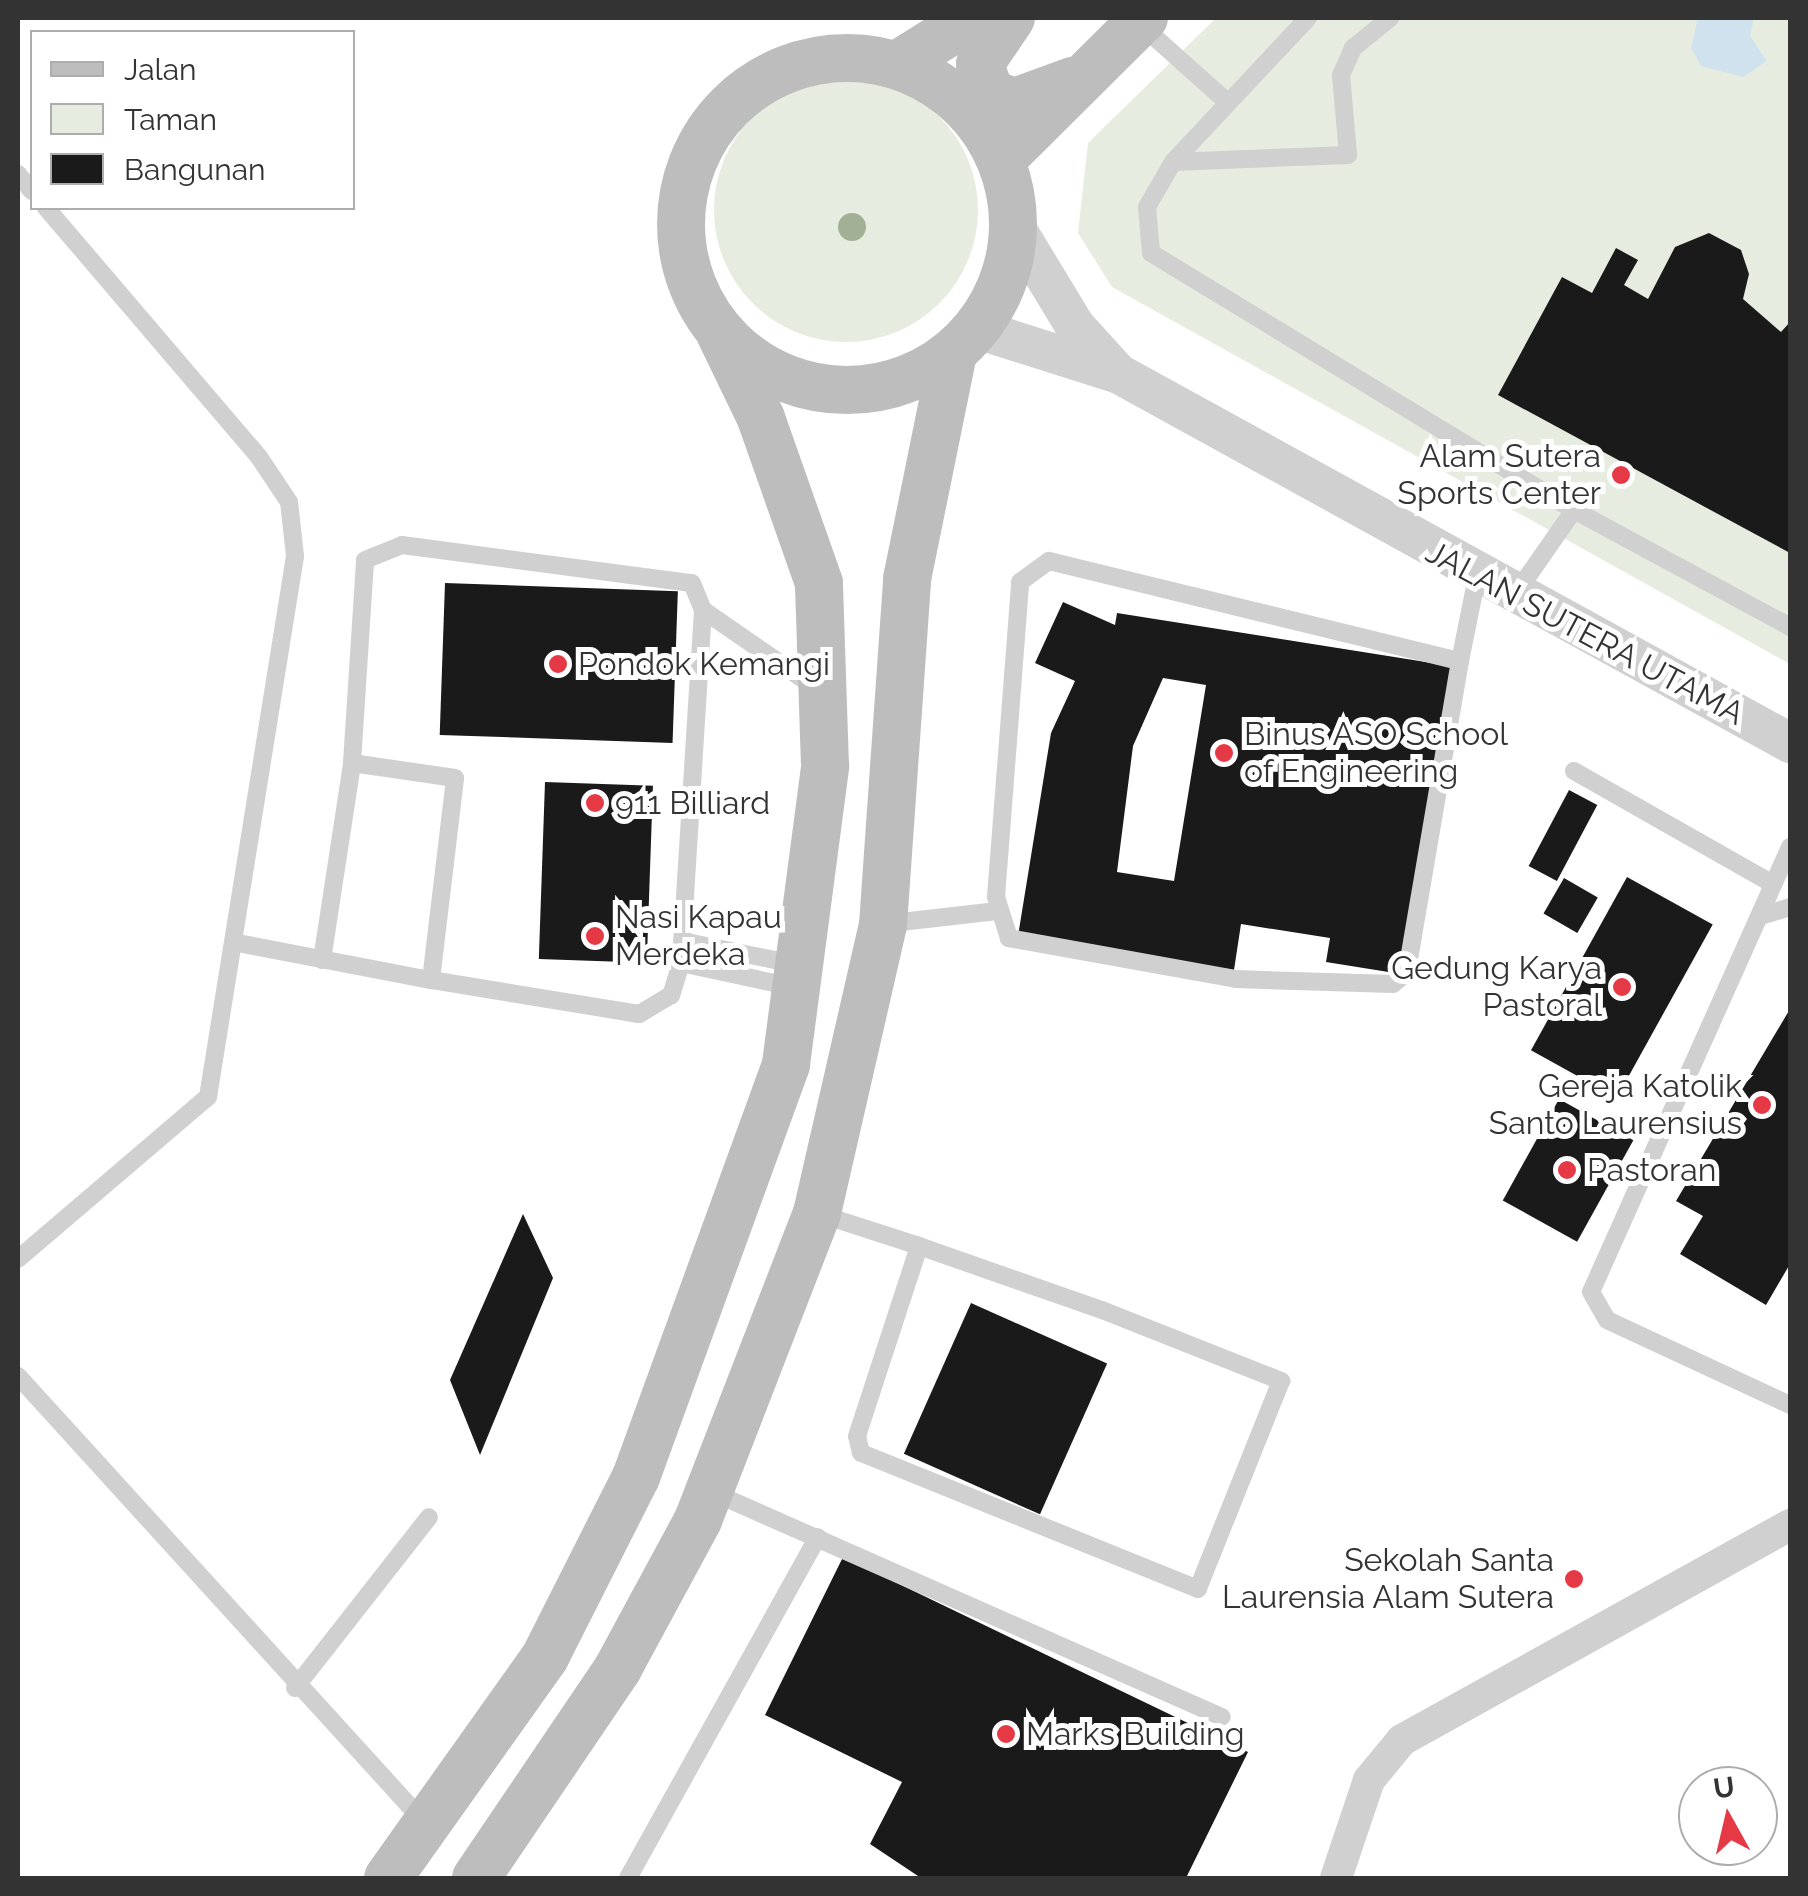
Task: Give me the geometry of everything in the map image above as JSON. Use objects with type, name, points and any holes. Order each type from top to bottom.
[{"type":"main road","points":[[897,64],[972,18]]},
{"type":"main road","points":[[1011,18],[980,64],[990,93],[1015,102],[1084,76]]},
{"type":"main road","points":[[1002,159],[1141,20]]},
{"type":"main road","points":[[388,1878],[431,1829],[546,1657],[636,1477],[738,1214],[786,1064],[825,766],[819,583],[761,418],[689,280],[680,220],[692,160],[726,108],[776,73],[836,58],[897,64],[960,100],[1002,159],[1014,227],[1004,281],[965,341],[907,580],[883,924],[817,1213],[712,1492],[618,1668],[476,1878]]},
{"type":"main road","points":[[720,333],[759,366],[807,386],[858,390],[908,379],[965,341]]},
{"type":"street","name":"JALAN SUTERA UTAMA","points":[[1014,227],[1075,326],[1118,374]]},
{"type":"street","name":"JALAN SUTERA UTAMA","points":[[965,341],[1118,374],[1476,577],[1790,743]]},
{"type":"street","points":[[1336,1878],[1370,1780],[1402,1740],[1790,1526]]},
{"type":"lane","points":[[1308,18],[1226,101],[1173,162],[1147,207],[1150,253],[1574,510],[1790,627]]},
{"type":"lane","points":[[1173,162],[1348,155],[1341,75],[1352,48],[1390,18]]},
{"type":"lane","points":[[1141,20],[1226,101]]},
{"type":"lane","points":[[18,1259],[208,1097],[238,943],[295,556],[290,502],[48,210]]},
{"type":"lane","points":[[1514,597],[1574,510]]},
{"type":"lane","points":[[238,943],[322,960],[431,980],[639,1014],[670,996],[681,962],[703,610],[692,583],[674,576],[378,549],[360,579],[352,763],[322,960]]},
{"type":"lane","points":[[1460,661],[1184,586],[1050,560],[1030,569],[1020,582],[997,911],[1010,938],[1027,946],[1236,979],[1394,984],[1407,972],[1476,577]]},
{"type":"lane","points":[[703,610],[824,694]]},
{"type":"lane","points":[[352,763],[454,778],[431,980]]},
{"type":"lane","points":[[1574,771],[1773,884]]},
{"type":"lane","points":[[1790,847],[1591,1292],[1608,1320],[1790,1405]]},
{"type":"lane","points":[[1761,916],[1790,907]]},
{"type":"lane","points":[[883,924],[997,911]]},
{"type":"lane","points":[[682,941],[798,976]]},
{"type":"lane","points":[[681,962],[798,976]]},
{"type":"lane","points":[[817,1213],[918,1246],[1281,1381],[1198,1589],[860,1453],[857,1436],[918,1246]]},
{"type":"lane","points":[[18,1376],[296,1688],[431,1829]]},
{"type":"lane","points":[[712,1492],[1222,1718]]},
{"type":"lane","points":[[296,1688],[429,1517]]},
{"type":"lane","points":[[628,1878],[818,1538]]},
{"type":"green space","name":"Alam Sutera Sports Center","points":[[1216,18],[1790,18],[1790,664],[1112,287],[1078,233],[1088,143]]},
{"type":"green space","points":[[846,78],[896,89],[939,117],[967,160],[978,210],[967,260],[939,303],[896,331],[846,342],[796,331],[753,303],[725,260],[714,210],[725,160],[753,117],[796,89]]},
{"type":"water","points":[[1698,18],[1754,18],[1750,36],[1767,61],[1743,77],[1701,66],[1691,48]]},
{"type":"building","points":[[1709,233],[1741,250],[1749,274],[1743,299],[1781,332],[1790,322],[1790,553],[1498,395],[1562,277],[1592,293],[1616,248],[1638,260],[1624,285],[1648,299],[1675,247]]},
{"type":"building","name":"Pondok Kemangi","points":[[445,583],[678,591],[673,743],[440,735]]},
{"type":"building","points":[[1063,602],[1115,625],[1117,613],[1451,666],[1401,974],[1326,962],[1330,938],[1241,924],[1234,970],[1018,936],[1051,733],[1075,681],[1035,663]],"holes":[[[1163,678],[1206,685],[1174,881],[1117,872],[1133,746]]]},
{"type":"building","points":[[545,782],[653,786],[647,963],[539,959]]},
{"type":"building","points":[[1569,790],[1597,805],[1557,881],[1529,866]]},
{"type":"building","name":"Gedung Karya Pastoral","points":[[1627,877],[1713,925],[1617,1098],[1531,1050]]},
{"type":"building","points":[[1564,878],[1598,898],[1577,933],[1544,914]]},
{"type":"building","name":"Gereja Katolik Santo Laurensius","points":[[1790,1009],[1790,1264],[1766,1305],[1680,1254],[1703,1216],[1676,1201]]},
{"type":"building","name":"Pastoran","points":[[1559,1099],[1633,1140],[1577,1242],[1503,1200]]},
{"type":"building","points":[[523,1214],[553,1278],[480,1455],[450,1380]]},
{"type":"building","points":[[971,1303],[1107,1364],[1040,1514],[904,1454]]},
{"type":"building","name":"Marks Building","points":[[843,1557],[1248,1752],[1186,1878],[921,1878],[870,1844],[902,1782],[765,1715]]},
{"type":"place","name":"Alam Sutera Sports Center","points":[[1621,475]]},
{"type":"place","name":"Pondok Kemangi","points":[[558,664]]},
{"type":"place","name":"Binus ASO School of Engineering","points":[[1224,753]]},
{"type":"place","name":"911 Billiard","points":[[595,803]]},
{"type":"place","name":"Nasi Kapau Merdeka","points":[[595,936]]},
{"type":"place","name":"Gedung Karya Pastoral","points":[[1622,987]]},
{"type":"place","name":"Gereja Katolik Santo Laurensius","points":[[1762,1105]]},
{"type":"place","name":"Pastoran","points":[[1567,1170]]},
{"type":"place","name":"Sekolah Santa Laurensia Alam Sutera","points":[[1574,1579]]},
{"type":"place","name":"Marks Building","points":[[1006,1734]]}]
